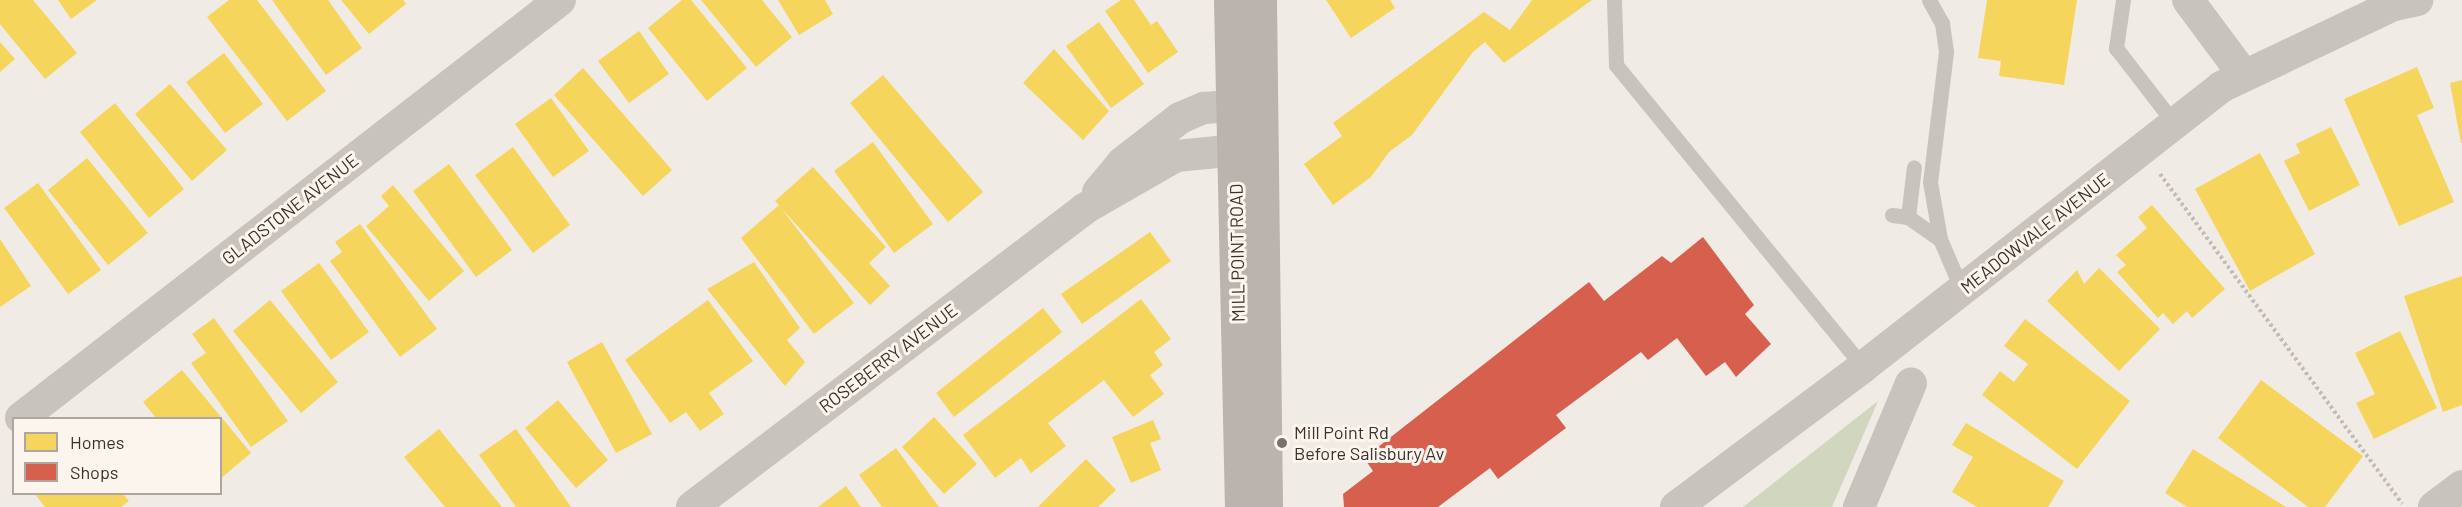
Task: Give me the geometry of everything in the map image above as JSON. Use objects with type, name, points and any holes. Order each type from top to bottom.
[{"type":"main road","name":"MILL POINT ROAD","points":[[1230,0],[1247,104],[1266,507]]},
{"type":"main road","name":"MILL POINT ROAD","points":[[1247,104],[1260,0]]},
{"type":"main road","name":"MILL POINT ROAD","points":[[1241,507],[1248,148]]},
{"type":"street","name":"GLADSTONE AVENUE","points":[[22,417],[560,0]]},
{"type":"street","points":[[2188,0],[2243,74]]},
{"type":"street","name":"MEADOWVALE AVENUE","points":[[1676,507],[1863,367],[2174,123],[2243,74],[2394,5],[2417,0]]},
{"type":"street","name":"ROSEBERRY AVENUE","points":[[1084,209],[1122,163],[1180,118],[1204,108],[1247,104]]},
{"type":"street","name":"ROSEBERRY AVENUE","points":[[692,507],[1084,209],[1176,156],[1248,148]]},
{"type":"street","points":[[1859,507],[1911,383]]},
{"type":"street","points":[[0,435],[12,426]]},
{"type":"street","points":[[2434,507],[2462,486]]},
{"type":"lane","points":[[1614,0],[1616,65],[1863,367]]},
{"type":"lane","points":[[1929,0],[1942,23],[1946,52],[1930,182],[1940,240],[1962,290]]},
{"type":"lane","points":[[2123,0],[2116,48],[2174,123]]},
{"type":"lane","points":[[1908,217],[1914,167]]},
{"type":"lane","points":[[1892,214],[1908,217],[1940,240]]},
{"type":"path","points":[[2142,149],[2404,507]]},
{"type":"green space","points":[[1878,401],[1832,507],[1743,507]]},
{"type":"building: Homes","points":[[0,0],[33,0],[77,53],[45,79],[0,24]]},
{"type":"building: Homes","points":[[58,0],[97,0],[71,19]]},
{"type":"building: Homes","points":[[229,0],[257,0],[326,91],[287,121],[207,17]]},
{"type":"building: Homes","points":[[272,0],[328,0],[362,48],[326,75]]},
{"type":"building: Homes","points":[[341,0],[403,0],[406,4],[369,34]]},
{"type":"building: Homes","points":[[682,0],[691,0],[747,68],[707,101],[648,28]]},
{"type":"building: Homes","points":[[701,0],[762,0],[792,37],[756,67]]},
{"type":"building: Homes","points":[[778,0],[825,0],[833,14],[799,35]]},
{"type":"building: Homes","points":[[1121,0],[1134,0],[1151,25],[1157,21],[1178,52],[1148,73],[1105,11]]},
{"type":"building: Homes","points":[[1326,0],[1390,0],[1395,8],[1351,38]]},
{"type":"building: Homes","points":[[1532,0],[1592,0],[1504,63],[1485,42],[1473,52],[1412,135],[1389,152],[1371,177],[1333,205],[1304,164],[1342,136],[1333,123],[1484,12],[1510,30]]},
{"type":"building: Homes","points":[[1987,0],[2077,0],[2064,85],[1999,76],[2001,61],[1978,58]]},
{"type":"building: Homes","points":[[1099,22],[1144,84],[1111,108],[1066,46]]},
{"type":"building: Homes","points":[[639,31],[669,74],[629,103],[598,61]]},
{"type":"building: Homes","points":[[0,42],[15,59],[0,72]]},
{"type":"building: Homes","points":[[1054,49],[1109,111],[1083,140],[1023,83]]},
{"type":"building: Homes","points":[[224,53],[263,104],[225,133],[186,82]]},
{"type":"building: Homes","points":[[2417,67],[2434,108],[2417,115],[2454,202],[2399,226],[2344,99]]},
{"type":"building: Homes","points":[[583,68],[672,170],[643,196],[554,95]]},
{"type":"building: Homes","points":[[883,75],[983,192],[948,222],[850,103]]},
{"type":"building: Homes","points":[[2462,80],[2462,143],[2461,143],[2450,83]]},
{"type":"building: Homes","points":[[170,84],[227,150],[192,181],[135,114]]},
{"type":"building: Homes","points":[[551,98],[589,151],[553,177],[515,124]]},
{"type":"building: Homes","points":[[115,103],[184,189],[149,218],[80,132]]},
{"type":"building: Homes","points":[[2331,127],[2360,185],[2309,211],[2284,161],[2300,153],[2296,144]]},
{"type":"building: Homes","points":[[873,142],[933,224],[894,253],[834,171]]},
{"type":"building: Homes","points":[[513,147],[570,225],[533,253],[475,175]]},
{"type":"building: Homes","points":[[2260,153],[2315,254],[2250,291],[2195,189]]},
{"type":"building: Homes","points":[[87,158],[148,233],[108,265],[48,190]]},
{"type":"building: Homes","points":[[449,164],[512,250],[476,277],[413,191]]},
{"type":"building: Homes","points":[[813,167],[886,247],[869,263],[890,286],[870,305],[781,208],[854,303],[814,334],[741,238],[779,205],[775,201]]},
{"type":"building: Homes","points":[[38,183],[101,270],[68,294],[4,208]]},
{"type":"building: Homes","points":[[393,185],[464,271],[429,301],[366,226],[389,206],[381,196]]},
{"type":"building: Homes","points":[[2152,205],[2225,289],[2192,318],[2187,311],[2173,324],[2163,313],[2158,318],[2117,272],[2126,265],[2116,255],[2147,228],[2138,217]]},
{"type":"building: Homes","points":[[360,224],[437,329],[400,357],[330,261],[342,252],[335,242]]},
{"type":"building: Homes","points":[[1150,232],[1171,261],[1082,324],[1061,294]]},
{"type":"building: Homes","points":[[0,239],[31,286],[0,307]]},
{"type":"building: Homes","points":[[754,262],[800,328],[787,340],[805,362],[785,386],[707,289]]},
{"type":"building: Homes","points":[[319,263],[369,332],[331,360],[281,291]]},
{"type":"building: Homes","points":[[2099,268],[2160,329],[2119,371],[2047,301],[2077,270],[2084,284]]},
{"type":"building: Homes","points":[[2462,276],[2462,405],[2443,412],[2404,296]]},
{"type":"building: Homes","points":[[1141,299],[1171,339],[1154,352],[1163,365],[1150,375],[1164,394],[1133,417],[1104,380],[1048,423],[1066,446],[1031,473],[1021,458],[995,478],[963,435]]},
{"type":"building: Homes","points":[[270,300],[338,382],[301,413],[233,331]]},
{"type":"building: Homes","points":[[708,300],[753,361],[709,393],[724,414],[700,431],[686,412],[670,423],[625,360]]},
{"type":"building: Homes","points":[[1043,308],[1062,332],[954,417],[936,393]]},
{"type":"building: Homes","points":[[214,318],[288,421],[251,447],[191,363],[206,353],[192,334]]},
{"type":"building: Homes","points":[[2025,319],[2130,401],[2077,469],[1982,395],[2000,371],[2014,382],[2028,364],[2004,346]]},
{"type":"building: Homes","points":[[2400,331],[2437,408],[2374,439],[2356,403],[2375,394],[2355,353]]},
{"type":"building: Homes","points":[[602,342],[652,434],[616,453],[567,362]]},
{"type":"building: Homes","points":[[182,370],[221,417],[155,417],[143,402]]},
{"type":"building: Homes","points":[[2261,380],[2363,456],[2325,507],[2308,507],[2218,438]]},
{"type":"building: Homes","points":[[558,400],[608,460],[576,488],[525,428]]},
{"type":"building: Homes","points":[[934,417],[977,464],[944,494],[902,447]]},
{"type":"building: Homes","points":[[222,418],[251,453],[222,477]]},
{"type":"building: Homes","points":[[1153,420],[1161,439],[1150,443],[1161,470],[1131,483],[1112,437]]},
{"type":"building: Homes","points":[[1966,423],[2064,481],[2048,507],[1977,507],[1952,492],[1973,457],[1952,445]]},
{"type":"building: Homes","points":[[439,429],[502,507],[445,507],[404,457]]},
{"type":"building: Homes","points":[[516,429],[571,507],[516,507],[479,455]]},
{"type":"building: Homes","points":[[896,448],[939,507],[882,507],[859,475]]},
{"type":"building: Homes","points":[[2193,449],[2286,507],[2187,507],[2165,493]]},
{"type":"building: Homes","points":[[1086,459],[1116,490],[1098,507],[1038,507]]},
{"type":"building: Homes","points":[[846,486],[861,507],[818,507]]},
{"type":"building: Homes","points":[[36,495],[124,495],[129,501],[121,507],[45,507]]},
{"type":"building: Shops","points":[[1703,237],[1754,305],[1745,314],[1771,344],[1736,377],[1725,362],[1706,376],[1677,338],[1648,360],[1641,352],[1556,415],[1566,428],[1498,479],[1490,468],[1438,507],[1344,507],[1343,494],[1373,471],[1364,458],[1589,282],[1604,301],[1662,256],[1671,263]]},
{"type":"place","name":"Mill Point Rd Before Salisbury Av","points":[[1282,443]]}]
